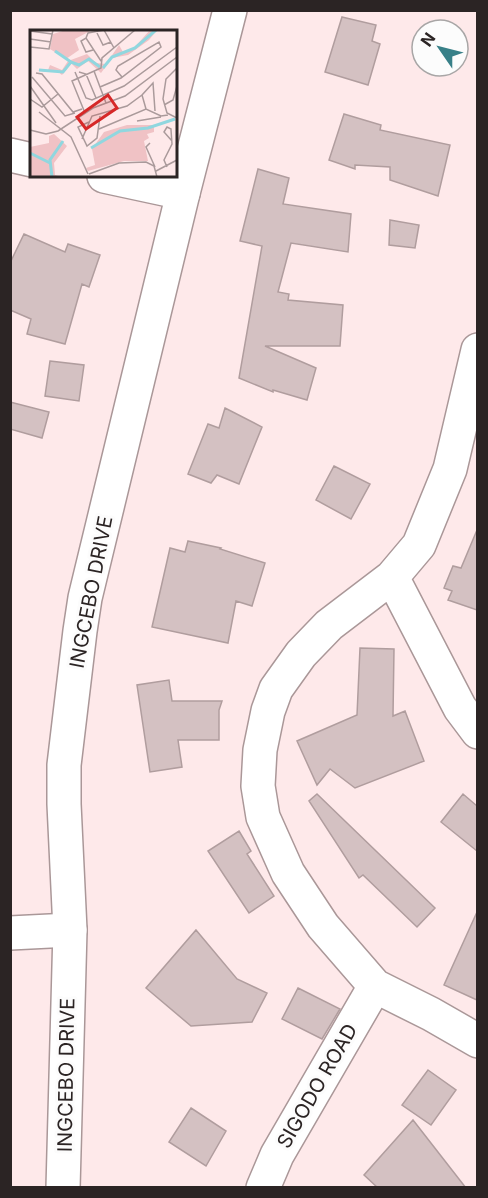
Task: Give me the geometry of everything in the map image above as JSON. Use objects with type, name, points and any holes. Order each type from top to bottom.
[{"type":"street","name":"INGCEBO DRIVE","points":[[63,1188],[70,930],[64,765],[80,631],[183,193],[230,10]]},
{"type":"street","points":[[10,155],[30,160]]},
{"type":"street","points":[[109,177],[183,193]]},
{"type":"street","points":[[477,350],[446,479],[418,545],[392,577],[329,625],[301,654],[276,689],[268,711],[260,750],[258,786],[263,817],[288,873],[323,926],[375,986],[431,1014],[477,1041]]},
{"type":"street","points":[[392,577],[460,708],[477,732]]},
{"type":"street","points":[[10,933],[70,930]]},
{"type":"street","name":"SIGODO ROAD","points":[[263,1188],[277,1155],[375,986]]},
{"type":"building","points":[[342,17],[376,25],[372,41],[380,44],[368,85],[325,72]]},
{"type":"building","points":[[344,114],[381,125],[380,130],[450,145],[438,196],[390,180],[390,167],[355,165],[355,169],[329,160]]},
{"type":"building","points":[[258,169],[289,178],[283,204],[351,214],[348,252],[291,243],[278,292],[289,294],[288,300],[343,305],[340,346],[265,346],[316,368],[307,400],[273,390],[273,392],[239,378],[262,246],[240,241]]},
{"type":"building","points":[[390,220],[419,225],[415,248],[389,245]]},
{"type":"building","points":[[24,234],[65,252],[68,244],[100,255],[89,287],[82,284],[65,344],[27,334],[31,319],[10,310],[10,263]]},
{"type":"building","points":[[50,361],[84,365],[79,401],[45,396]]},
{"type":"building","points":[[10,402],[49,412],[42,438],[10,429]]},
{"type":"building","points":[[225,408],[262,427],[239,484],[217,475],[211,483],[188,474],[208,424],[219,428]]},
{"type":"building","points":[[334,466],[370,484],[351,519],[316,500]]},
{"type":"building","points":[[477,530],[477,610],[448,600],[452,591],[444,588],[453,566],[461,568]]},
{"type":"building","points":[[188,541],[221,548],[265,563],[252,606],[236,601],[228,643],[152,627],[170,548],[185,552]]},
{"type":"building","points":[[360,648],[394,649],[393,716],[405,711],[424,761],[355,788],[330,769],[317,785],[297,741],[357,715]]},
{"type":"building","points":[[169,680],[172,701],[222,701],[219,710],[219,740],[178,740],[182,767],[150,772],[137,685]]},
{"type":"building","points":[[317,794],[435,908],[417,927],[363,875],[359,878],[309,801]]},
{"type":"building","points":[[463,794],[477,806],[477,851],[441,822]]},
{"type":"building","points":[[239,831],[251,851],[247,854],[274,896],[249,913],[208,851]]},
{"type":"building","points":[[477,912],[477,1000],[444,985]]},
{"type":"building","points":[[196,930],[237,979],[267,993],[252,1022],[191,1026],[146,988]]},
{"type":"building","points":[[298,988],[340,1009],[322,1039],[282,1019]]},
{"type":"building","points":[[428,1070],[456,1090],[431,1125],[402,1105]]},
{"type":"building","points":[[191,1108],[226,1131],[206,1166],[169,1142]]},
{"type":"building","points":[[413,1120],[466,1188],[378,1188],[364,1175]]}]
